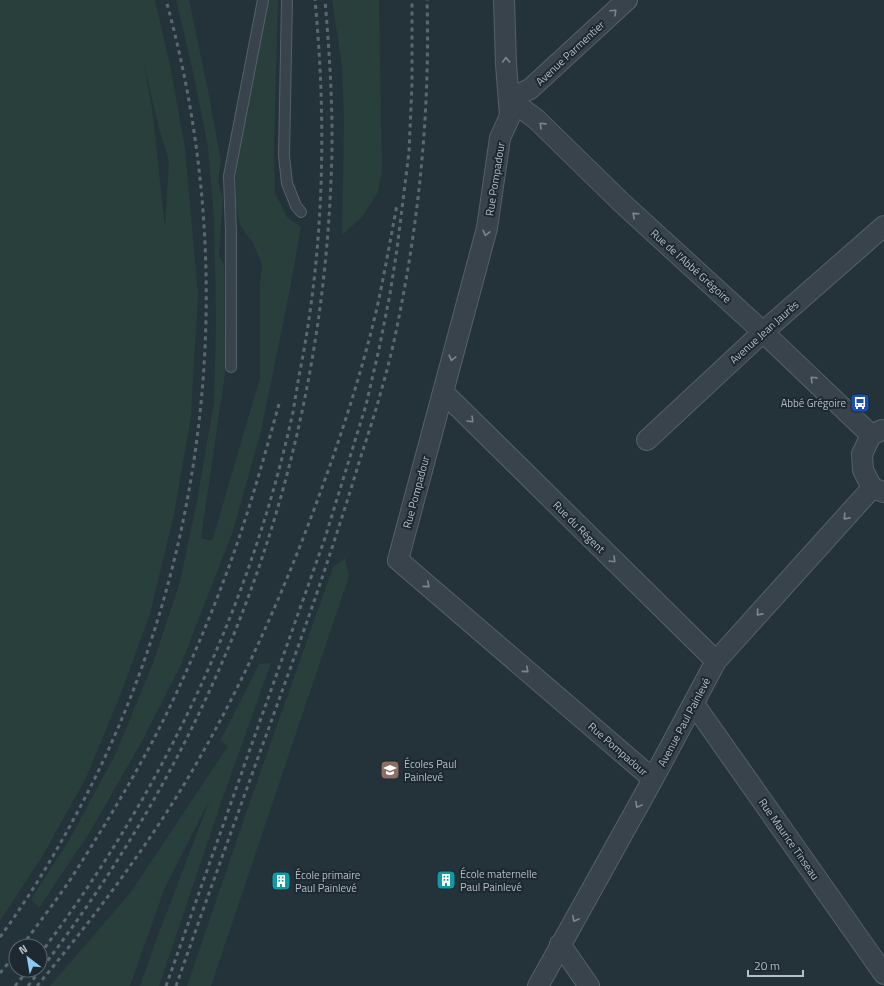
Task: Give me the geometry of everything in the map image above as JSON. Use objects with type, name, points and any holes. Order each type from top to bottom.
[{"type":"street","name":"Rue Pompadour","points":[[504,0],[506,64],[510,116],[500,138],[487,228],[398,560],[653,779]]},
{"type":"street","name":"Avenue Parmentier","points":[[509,99],[530,89],[627,0]]},
{"type":"street","name":"Rue de l'Abbé Grégoire","points":[[509,99],[536,120],[622,204],[763,332],[878,432]]},
{"type":"street","name":"Avenue Jean Jaurès","points":[[647,440],[763,332],[884,226]]},
{"type":"street","name":"Rue du Régent","points":[[443,392],[716,661]]},
{"type":"street","points":[[878,432],[862,454],[863,470],[878,490]]},
{"type":"street","name":"Avenue Paul Painlevé","points":[[538,986],[653,779],[716,661],[878,490]]},
{"type":"street","name":"Rue Maurice Tinseau","points":[[694,704],[884,974]]},
{"type":"street","points":[[560,944],[590,986]]},
{"type":"lane","points":[[231,367],[231,232],[229,176],[263,0]]},
{"type":"lane","points":[[287,0],[284,156],[287,183],[296,206],[301,212]]},
{"type":"green space","points":[[0,0],[155,0],[170,65],[185,148],[198,295],[191,416],[174,515],[150,614],[120,696],[86,778],[43,855],[0,921]],"holes":[[[144,65],[159,128],[169,161],[165,227],[152,108]]]},
{"type":"green space","points":[[176,0],[189,0],[221,161],[218,181],[223,197],[219,256],[224,264],[225,374],[201,538],[212,541],[260,378],[260,283],[262,264],[252,242],[240,225],[236,207],[236,169],[267,0],[278,0],[274,148],[275,193],[287,217],[301,227],[261,431],[233,531],[180,667],[141,743],[90,832],[39,908],[31,899],[68,842],[116,753],[153,663],[180,582],[197,501],[214,402],[216,319],[214,219],[208,147],[191,63]]},
{"type":"green space","points":[[332,0],[379,0],[382,171],[378,192],[363,216],[342,235],[344,121],[342,67]]},
{"type":"green space","points":[[345,558],[349,576],[211,986],[187,986],[246,813],[333,567]]},
{"type":"green space","points":[[271,663],[222,800],[159,986],[140,986],[210,799],[164,890],[130,986],[50,986],[131,892],[228,746],[220,741],[259,664]]},
{"type":"railway","points":[[0,937],[38,880],[73,820],[94,780],[134,688],[166,593],[188,496],[202,397],[206,297],[202,197],[188,98],[166,0]]},
{"type":"railway","points":[[48,943],[84,893],[125,829],[162,764],[196,696],[226,627],[252,557],[275,485],[293,412],[314,283],[318,236],[322,141],[319,47],[315,0]]},
{"type":"railway","points":[[28,986],[94,896],[152,803],[202,707],[244,607],[279,505],[305,399],[322,291],[331,180],[332,135],[330,68],[325,0]]},
{"type":"railway","points":[[166,986],[325,538],[366,405],[390,294],[409,152],[412,84],[412,0]]},
{"type":"railway","points":[[176,986],[317,593],[343,515],[387,370],[406,278],[418,199],[427,80],[427,0]]},
{"type":"railway","points":[[37,986],[110,894],[161,821],[198,760],[256,650],[289,574],[343,428],[364,359],[376,312],[397,205]]},
{"type":"railway","points":[[28,938],[70,880],[108,820],[143,759],[176,694],[206,626],[233,556],[279,404]]},
{"type":"railway","points":[[0,973],[8,964]]},
{"type":"railway","points":[[15,986],[22,978]]},
{"type":"place","name":"Abbé Grégoire","points":[[860,403]]},
{"type":"place","name":"Écoles Paul Painlevé","points":[[390,770]]},
{"type":"place","name":"École maternelle Paul Painlevé","points":[[446,880]]},
{"type":"place","name":"École primaire Paul Painlevé","points":[[281,881]]}]
